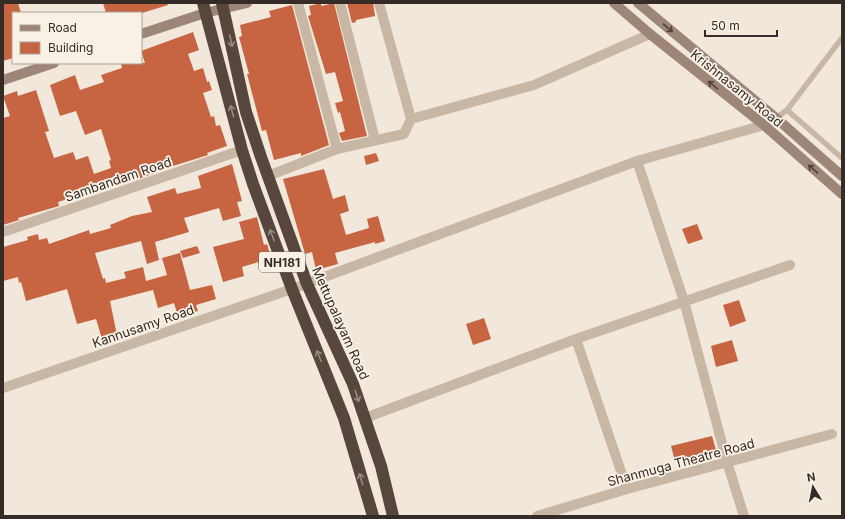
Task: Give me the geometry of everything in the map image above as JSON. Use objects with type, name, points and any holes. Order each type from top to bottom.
[{"type":"highway","name":"Mettupalayam Road","points":[[223,6],[246,112],[307,284],[353,384],[381,466],[393,516]]},
{"type":"highway","name":"NH181","points":[[204,8],[242,150],[292,289],[344,418],[373,516]]},
{"type":"main road","points":[[142,34],[204,8],[247,3]]},
{"type":"main road","name":"Krishnasamy Road","points":[[614,3],[650,34],[764,125],[842,194]]},
{"type":"main road","points":[[638,3],[776,118],[842,176]]},
{"type":"main road","points":[[3,80],[51,64]]},
{"type":"street","points":[[298,3],[337,149]]},
{"type":"street","points":[[340,3],[375,140]]},
{"type":"street","points":[[268,176],[337,149],[404,134],[411,119],[379,3]]},
{"type":"street","points":[[411,119],[534,85],[650,34]]},
{"type":"street","name":"Kannusamy Road","points":[[3,388],[307,284],[637,161],[764,125]]},
{"type":"street","name":"Sambandam Road","points":[[3,232],[242,150]]},
{"type":"street","points":[[637,161],[684,302],[727,462],[744,516]]},
{"type":"street","points":[[365,418],[576,339],[790,265]]},
{"type":"street","points":[[576,339],[627,489]]},
{"type":"street","name":"Shanmuga Theatre Road","points":[[536,516],[627,489],[832,434]]},
{"type":"lane","points":[[776,118],[787,110],[842,38]]},
{"type":"lane","points":[[787,110],[842,158]]},
{"type":"building","points":[[3,3],[18,3],[21,12],[12,12],[12,58],[3,61]]},
{"type":"building","points":[[103,3],[167,3],[168,5],[142,13],[106,12]]},
{"type":"building","points":[[321,3],[321,6],[334,3],[367,136],[342,141],[339,133],[345,131],[340,112],[338,113],[335,103],[343,101],[335,72],[326,74],[308,16],[311,15],[309,6]]},
{"type":"building","points":[[347,3],[373,3],[375,16],[356,20],[356,22],[352,23]]},
{"type":"building","points":[[292,5],[329,145],[301,156],[301,153],[274,160],[266,130],[262,131],[247,74],[249,74],[239,37],[242,36],[240,25],[271,17],[269,11]]},
{"type":"building","points":[[193,32],[199,50],[188,54],[194,71],[203,68],[207,82],[209,81],[212,90],[203,93],[211,117],[214,116],[216,126],[220,125],[227,146],[207,153],[208,155],[173,166],[172,160],[154,165],[156,173],[120,185],[118,180],[115,181],[114,177],[97,182],[97,184],[85,188],[87,193],[58,202],[59,206],[18,218],[19,220],[3,225],[3,118],[10,116],[3,96],[17,91],[18,96],[36,90],[49,131],[45,132],[54,158],[73,152],[76,160],[88,156],[94,174],[111,168],[109,161],[111,160],[101,129],[85,135],[76,111],[60,116],[50,85],[75,75],[80,90],[104,82],[101,75],[122,68],[121,64],[145,63],[142,51]]},
{"type":"building","points":[[376,153],[379,161],[366,165],[364,156]]},
{"type":"building","points":[[232,164],[242,201],[237,202],[241,216],[223,221],[219,208],[184,218],[189,232],[155,242],[159,260],[147,264],[141,241],[95,253],[103,279],[105,278],[106,283],[126,278],[124,272],[143,267],[146,281],[167,275],[162,258],[180,253],[190,290],[212,285],[216,299],[196,305],[198,311],[186,314],[185,311],[177,313],[174,303],[158,308],[153,290],[110,301],[117,335],[102,339],[96,319],[77,324],[67,289],[26,301],[21,282],[19,283],[18,277],[3,281],[3,247],[28,240],[27,237],[38,234],[39,240],[47,238],[49,244],[89,230],[90,234],[111,228],[110,225],[132,216],[152,212],[147,197],[175,188],[177,194],[201,188],[198,176]]},
{"type":"building","points":[[324,169],[333,199],[345,195],[349,211],[340,214],[346,235],[369,228],[367,219],[378,216],[385,241],[375,244],[375,242],[335,253],[338,264],[316,270],[312,252],[305,254],[283,179]]},
{"type":"building","points":[[257,217],[264,245],[267,244],[272,261],[259,265],[258,262],[242,267],[244,276],[223,282],[213,247],[244,239],[239,222]]},
{"type":"building","points":[[697,224],[703,239],[688,244],[682,229]]},
{"type":"building","points":[[197,246],[200,253],[183,258],[180,251]]},
{"type":"building","points":[[739,300],[746,321],[730,327],[723,305]]},
{"type":"building","points":[[484,318],[491,339],[473,345],[466,324]]},
{"type":"building","points":[[732,340],[738,361],[716,367],[711,346]]},
{"type":"building","points":[[712,436],[716,450],[675,461],[671,446]]}]
